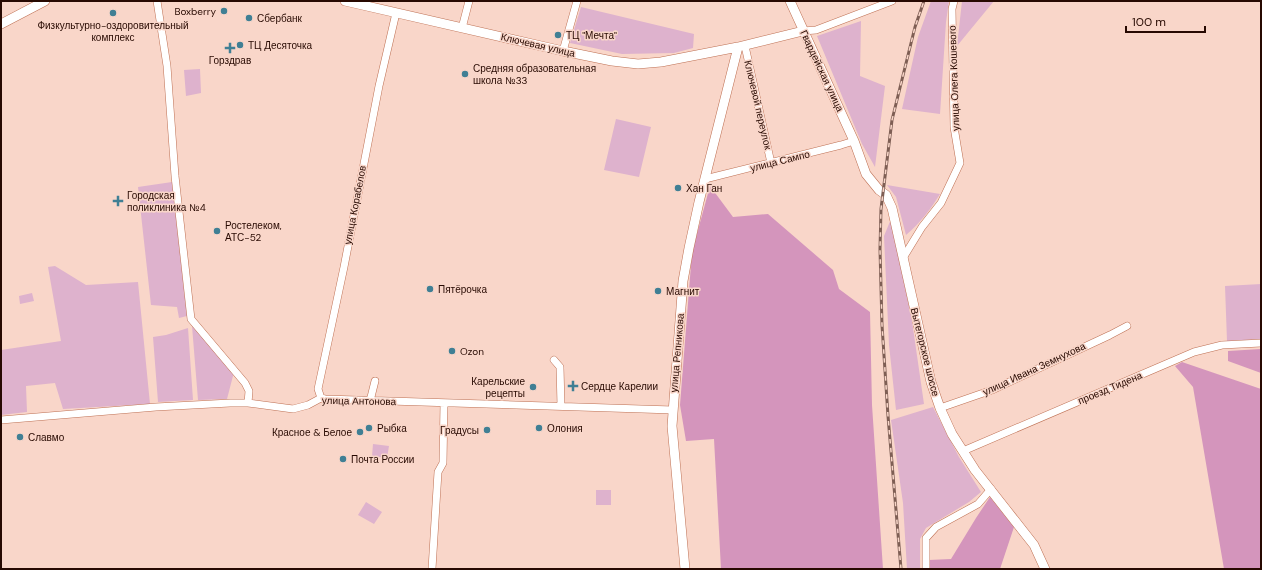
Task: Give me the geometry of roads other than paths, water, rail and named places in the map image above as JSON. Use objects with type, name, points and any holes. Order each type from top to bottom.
[{"type":"main road","points":[[1,24],[45,1]]},
{"type":"main road","name":"Ключевая улица","points":[[345,1],[563,51],[612,61],[638,64],[661,62],[742,47],[803,31]]},
{"type":"main road","name":"Гвардейская улица","points":[[790,1],[854,141]]},
{"type":"main road","name":"улица Репникова","points":[[685,569],[673,430],[673,410],[683,281],[688,248],[705,179],[742,47]]},
{"type":"main road","name":"Вытегорское шоссе","points":[[854,141],[866,174],[879,190],[886,195],[892,208],[931,382],[940,408],[952,434],[975,470],[1034,545],[1045,569]]},
{"type":"street","points":[[157,1],[167,66],[175,176],[191,319],[245,383],[249,391],[248,403]]},
{"type":"street","points":[[462,28],[469,1]]},
{"type":"street","points":[[563,51],[578,1]]},
{"type":"street","points":[[803,31],[816,30],[890,1]]},
{"type":"street","name":"улица Олега Кошевого","points":[[903,258],[922,227],[941,203],[960,163],[954,127],[952,9],[954,1]]},
{"type":"street","name":"улица Корабелов","points":[[320,398],[318,389],[344,267],[379,86],[396,13]]},
{"type":"street","name":"Ключевой переулок","points":[[742,47],[771,163]]},
{"type":"street","name":"улица Сампо","points":[[705,179],[841,146],[854,141]]},
{"type":"street","name":"улица Ивана Земнухова","points":[[940,408],[992,390],[1127,326]]},
{"type":"street","name":"проезд Тидена","points":[[963,451],[1194,352],[1222,345],[1261,343]]},
{"type":"street","points":[[554,360],[560,367],[561,406]]},
{"type":"street","points":[[370,401],[375,381]]},
{"type":"street","name":"улица Антонова","points":[[1,420],[156,407],[248,403],[293,410],[308,405],[320,398],[370,401],[673,410]]},
{"type":"street","points":[[432,569],[438,472],[443,463],[444,403]]},
{"type":"street","points":[[926,569],[926,538],[936,527],[978,504],[991,489]]},
{"type":"railway","points":[[901,569],[882,325],[880,249],[881,209],[892,120],[915,27],[924,1]]},
{"type":"place","name":"Boxberry","points":[[224,11]]},
{"type":"place","name":"Физкультурно-оздоровительный комплекс","points":[[113,13]]},
{"type":"place","name":"Сбербанк","points":[[249,18]]},
{"type":"place","name":"ТЦ \"Мечта\"","points":[[558,35]]},
{"type":"place","name":"ТЦ Десяточка","points":[[240,45]]},
{"type":"place","name":"Горздрав","points":[[230,48]]},
{"type":"place","name":"Средняя образовательная школа №33","points":[[465,74]]},
{"type":"place","name":"Хан Ган","points":[[678,188]]},
{"type":"place","name":"Городская поликлиника №4","points":[[118,201]]},
{"type":"place","name":"Ростелеком, АТС-52","points":[[217,231]]},
{"type":"place","name":"Пятёрочка","points":[[430,289]]},
{"type":"place","name":"Магнит","points":[[658,291]]},
{"type":"place","name":"Ozon","points":[[452,351]]},
{"type":"place","name":"Сердце Карелии","points":[[573,386]]},
{"type":"place","name":"Карельские рецепты","points":[[533,387]]},
{"type":"place","name":"Рыбка","points":[[369,428]]},
{"type":"place","name":"Олония","points":[[539,428]]},
{"type":"place","name":"Градусы","points":[[487,430]]},
{"type":"place","name":"Красное & Белое","points":[[360,432]]},
{"type":"place","name":"Славмо","points":[[20,437]]},
{"type":"place","name":"Почта России","points":[[343,459]]}]
